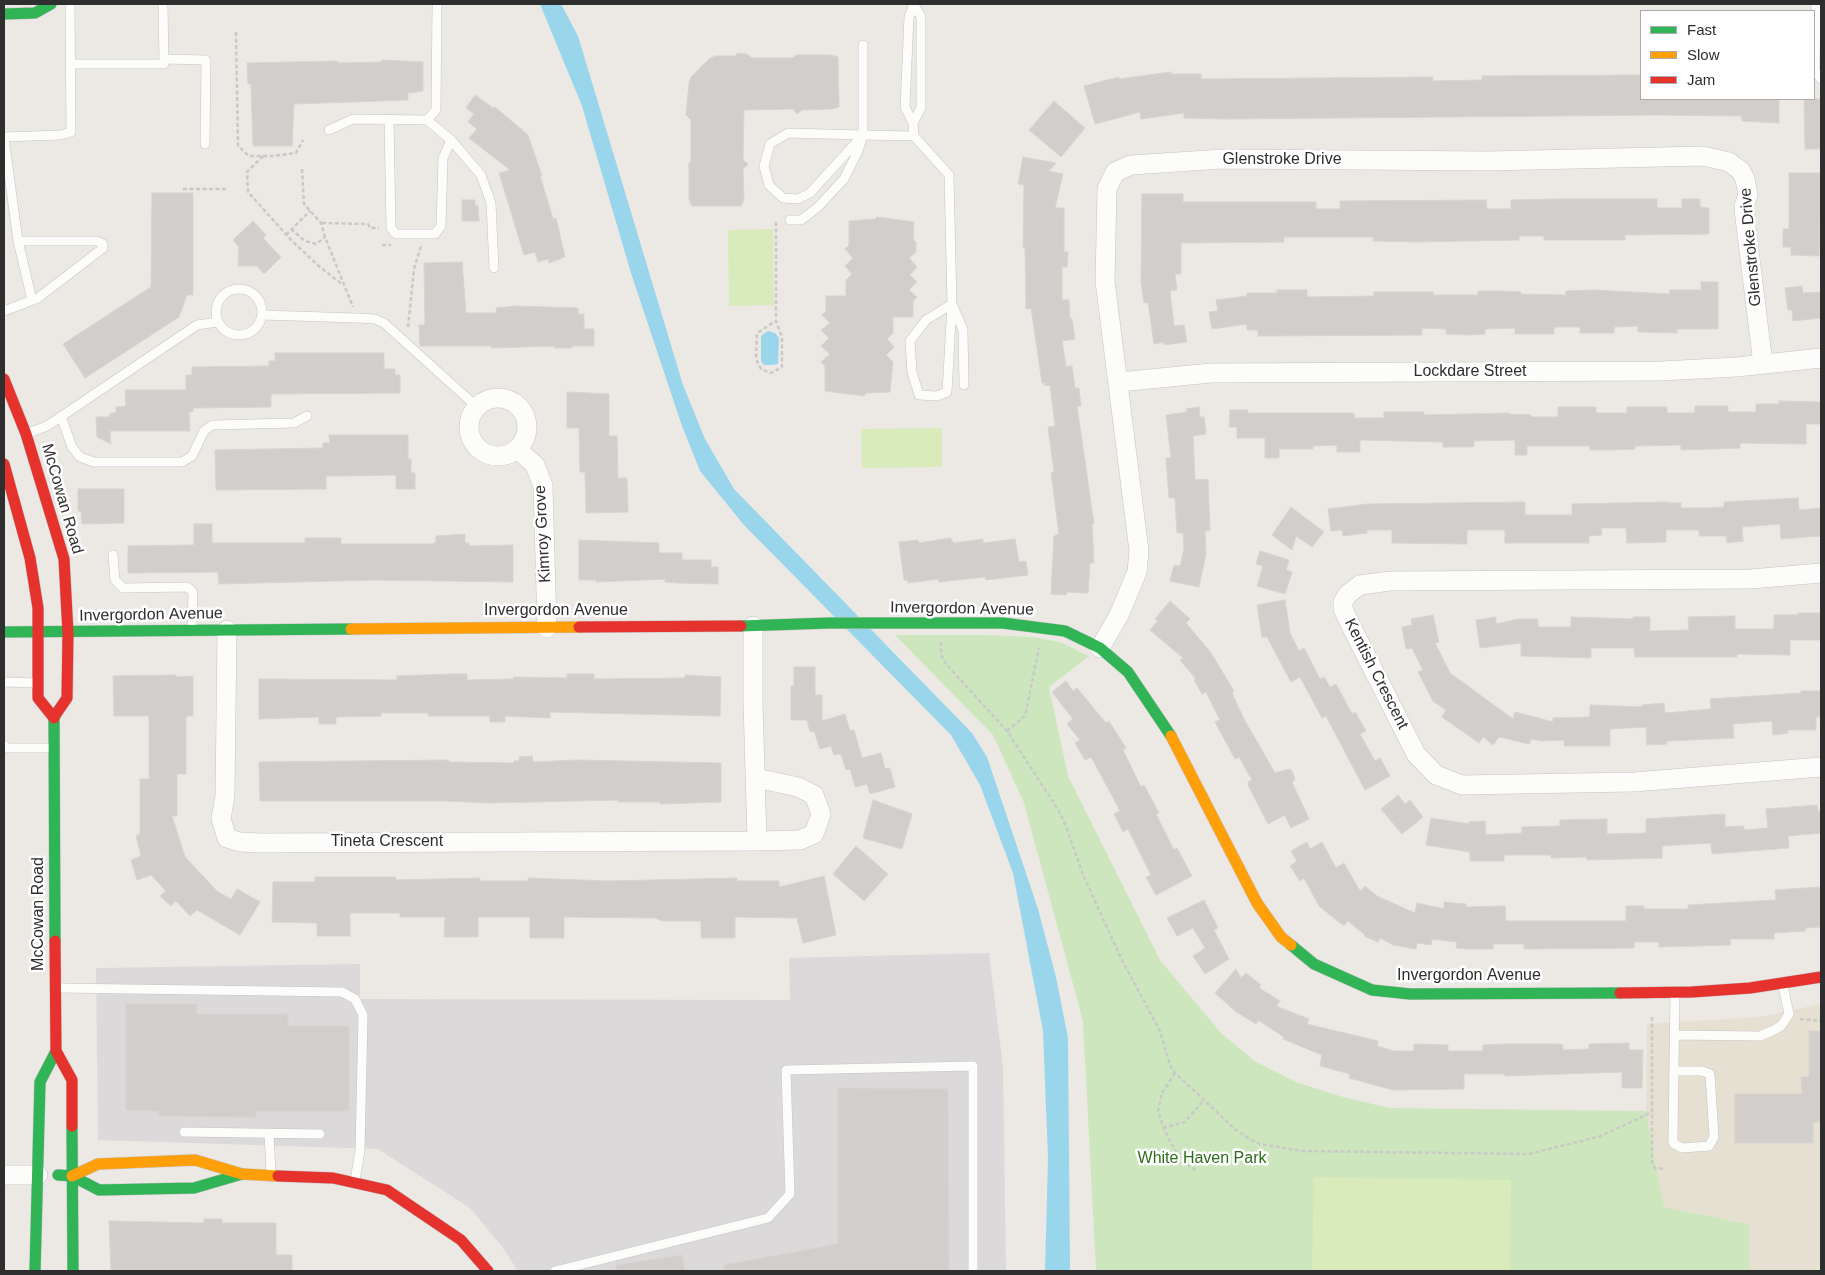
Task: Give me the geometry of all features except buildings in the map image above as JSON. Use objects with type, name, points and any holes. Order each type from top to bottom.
[{"type":"main road","points":[[4,14],[35,14],[51,4]]},
{"type":"main road","name":"McCowan Road","points":[[4,379],[26,434],[64,559],[68,633],[68,698],[54,718],[56,1051],[40,1082],[38,1174],[35,1207],[35,1271]]},
{"type":"main road","points":[[4,464],[30,558],[38,608],[38,698],[54,718]]},
{"type":"main road","name":"Invergordon Avenue","points":[[4,632],[38,631],[68,633],[192,630],[753,626],[829,623],[1003,623],[1044,627],[1066,632],[1100,648],[1128,672],[1173,740],[1257,903],[1281,937],[1314,964],[1350,982],[1372,990],[1410,994],[1675,992],[1750,988],[1821,977]]},
{"type":"main road","name":"McCowan Road","points":[[56,1051],[72,1080],[73,1271]]},
{"type":"main road","points":[[72,1176],[98,1164],[195,1160],[242,1174],[333,1178],[387,1190],[461,1240],[488,1271]]},
{"type":"main road","points":[[38,1174],[72,1176],[99,1190],[194,1188],[242,1174]]},
{"type":"street","name":"Glenstroke Drive","points":[[1100,648],[1119,616],[1137,572],[1139,551],[1119,382],[1108,319],[1105,281],[1106,208],[1110,180],[1114,172],[1131,165],[1224,159],[1489,161],[1703,156],[1728,162],[1740,170],[1745,179],[1748,195],[1745,212],[1763,364]]},
{"type":"street","name":"Lockdare Street","points":[[1119,382],[1211,373],[1661,370],[1763,364],[1821,358]]},
{"type":"street","points":[[498,398],[508,399],[516,404],[527,421],[524,441],[517,449],[500,455],[483,451],[476,445],[469,429],[470,419],[477,407],[488,400],[498,398]]},
{"type":"street","name":"Kimroy Grove","points":[[517,449],[535,465],[543,486],[547,628]]},
{"type":"street","name":"Kentish Crescent","points":[[1821,573],[1751,579],[1390,581],[1360,585],[1348,594],[1343,602],[1343,609],[1416,754],[1436,775],[1462,785],[1634,782],[1821,767]]},
{"type":"street","points":[[753,626],[757,841]]},
{"type":"street","name":"Tineta Crescent","points":[[227,630],[225,796],[221,818],[227,838],[240,842],[757,841],[800,840],[814,834],[821,814],[814,795],[798,787],[756,778]]},
{"type":"street","points":[[4,1176],[38,1174]]},
{"type":"lane","points":[[32,300],[18,241],[4,137],[61,135],[71,132],[70,4]]},
{"type":"lane","points":[[71,64],[164,64],[164,4]]},
{"type":"lane","points":[[427,120],[436,110],[436,4]]},
{"type":"lane","points":[[914,4],[908,17],[905,107],[913,124],[914,136],[949,175],[952,304],[947,392],[937,396],[919,394],[912,372],[910,341],[926,320],[952,304]]},
{"type":"lane","points":[[913,124],[921,108],[921,17],[914,4]]},
{"type":"lane","points":[[1816,4],[1819,34],[1815,71],[1821,79]]},
{"type":"lane","points":[[790,220],[801,220],[818,207],[844,179],[858,151],[863,135],[863,46]]},
{"type":"lane","points":[[164,59],[206,60],[205,144]]},
{"type":"lane","points":[[329,130],[353,119],[427,120],[451,140],[481,175],[491,204],[494,268]]},
{"type":"lane","points":[[388,120],[391,228],[396,234],[435,234],[441,226],[443,158],[451,140]]},
{"type":"lane","points":[[863,135],[810,193],[798,199],[783,198],[769,185],[764,166],[770,144],[788,133],[914,136]]},
{"type":"lane","points":[[4,311],[32,300],[100,251],[103,244],[97,241],[18,241]]},
{"type":"lane","points":[[238,289],[245,290],[257,299],[263,315],[256,327],[243,334],[228,332],[218,322],[216,314],[219,300],[224,294],[238,289]]},
{"type":"lane","points":[[952,304],[963,330],[964,384]]},
{"type":"lane","points":[[263,315],[375,319],[384,323],[477,407]]},
{"type":"lane","points":[[26,434],[47,426],[198,325],[218,322]]},
{"type":"lane","points":[[61,416],[72,447],[80,457],[94,462],[182,462],[192,456],[204,430],[212,425],[294,423],[307,416]]},
{"type":"lane","points":[[113,556],[115,580],[122,588],[186,587],[191,590],[193,593],[192,630]]},
{"type":"lane","points":[[4,682],[38,683]]},
{"type":"lane","points":[[4,745],[7,748],[55,748]]},
{"type":"lane","points":[[1674,1035],[1760,1036],[1774,1030],[1781,1026],[1789,1014],[1782,983]]},
{"type":"lane","points":[[56,988],[342,992],[355,999],[363,1015],[360,1151],[355,1183]]},
{"type":"lane","points":[[1674,1071],[1702,1070],[1710,1074],[1714,1137],[1709,1146],[1682,1148],[1673,1143],[1675,992]]},
{"type":"lane","points":[[555,1271],[575,1269],[768,1218],[790,1194],[786,1070],[973,1066],[973,1271]]},
{"type":"lane","points":[[184,1132],[320,1134]]},
{"type":"lane","points":[[269,1133],[271,1175]]},
{"type":"path","points":[[236,32],[238,146],[249,156],[296,153],[303,140]]},
{"type":"path","points":[[263,156],[247,172],[248,192],[286,234],[321,268],[342,284]]},
{"type":"path","points":[[302,169],[304,204],[322,223],[325,237],[342,284],[357,318]]},
{"type":"path","points":[[183,189],[227,189]]},
{"type":"path","points":[[286,234],[310,210]]},
{"type":"path","points":[[776,222],[776,321],[782,336],[782,367],[771,373],[761,369],[756,359],[757,333],[776,321]]},
{"type":"path","points":[[322,223],[368,224],[370,228],[391,228]]},
{"type":"path","points":[[291,229],[305,240],[316,244],[325,237]]},
{"type":"path","points":[[407,344],[414,269],[421,244]]},
{"type":"path","points":[[940,623],[943,658],[972,695],[1007,731],[1066,826],[1083,875],[1122,960],[1156,1023],[1163,1040],[1166,1059],[1175,1073],[1236,1130],[1260,1144],[1309,1152],[1528,1154],[1601,1136],[1652,1112]]},
{"type":"path","points":[[1007,731],[1026,716],[1044,627]]},
{"type":"path","points":[[1652,1017],[1652,1166],[1666,1169]]},
{"type":"path","points":[[1800,1019],[1821,1021]]},
{"type":"path","points":[[1175,1073],[1165,1086],[1159,1100],[1158,1111],[1163,1128],[1178,1156],[1196,1171]]},
{"type":"path","points":[[1163,1128],[1185,1122],[1204,1100]]},
{"type":"shaded area","points":[[989,953],[1003,1067],[1006,1271],[518,1271],[503,1248],[470,1208],[378,1149],[98,1140],[96,968],[360,964],[360,999],[790,1000],[789,958]]},
{"type":"shaded area","points":[[1821,1004],[1821,1271],[1750,1271],[1749,1224],[1664,1207],[1646,1111],[1647,1024],[1760,1017]]},
{"type":"green space","points":[[773,229],[774,305],[729,306],[728,230]]},
{"type":"green space","points":[[942,428],[942,467],[862,468],[861,429]]},
{"type":"green space","name":"White Haven Park","points":[[895,635],[1032,637],[1060,642],[1089,656],[1049,687],[1068,776],[1160,960],[1221,1033],[1256,1062],[1298,1083],[1343,1097],[1389,1108],[1646,1111],[1664,1207],[1749,1224],[1750,1271],[1096,1271],[1083,1021],[1024,803],[993,735]]},
{"type":"green space","points":[[1314,1177],[1511,1180],[1510,1271],[1312,1271]]},
{"type":"water","points":[[540,4],[561,4],[578,36],[683,385],[705,439],[734,489],[972,733],[987,757],[1038,909],[1056,977],[1068,1038],[1070,1271],[1045,1271],[1048,1158],[1043,1031],[1013,873],[980,785],[951,735],[744,525],[700,471],[682,426],[631,273],[582,106]]},
{"type":"water","points":[[768,331],[775,333],[779,338],[778,364],[764,365],[761,361],[761,336]]},
{"type":"traffic: fast","points":[[4,14],[35,13],[51,4]]},
{"type":"traffic: fast","points":[[741,626],[829,623],[1003,623],[1065,631],[1100,648],[1128,672],[1171,736]]},
{"type":"traffic: fast","points":[[4,632],[351,629]]},
{"type":"traffic: fast","points":[[55,941],[54,718],[56,714]]},
{"type":"traffic: fast","points":[[1291,945],[1314,964],[1372,990],[1410,994],[1620,993]]},
{"type":"traffic: fast","points":[[35,1271],[40,1082],[56,1051]]},
{"type":"traffic: fast","points":[[72,1126],[73,1271]]},
{"type":"traffic: fast","points":[[58,1175],[72,1176],[99,1190],[194,1188],[242,1174]]},
{"type":"traffic: slow","points":[[351,629],[579,627]]},
{"type":"traffic: slow","points":[[1171,736],[1257,903],[1281,937],[1291,945]]},
{"type":"traffic: slow","points":[[72,1176],[98,1164],[195,1160],[242,1174],[278,1176]]},
{"type":"traffic: jam","points":[[4,379],[26,434],[64,559],[68,633],[67,698],[56,714]]},
{"type":"traffic: jam","points":[[4,464],[30,558],[38,608],[38,698],[54,718]]},
{"type":"traffic: jam","points":[[579,627],[741,626]]},
{"type":"traffic: jam","points":[[55,941],[56,1051],[72,1080],[72,1126]]},
{"type":"traffic: jam","points":[[1620,993],[1692,992],[1750,988],[1821,977]]},
{"type":"traffic: jam","points":[[278,1176],[333,1178],[387,1190],[461,1240],[488,1271]]}]
